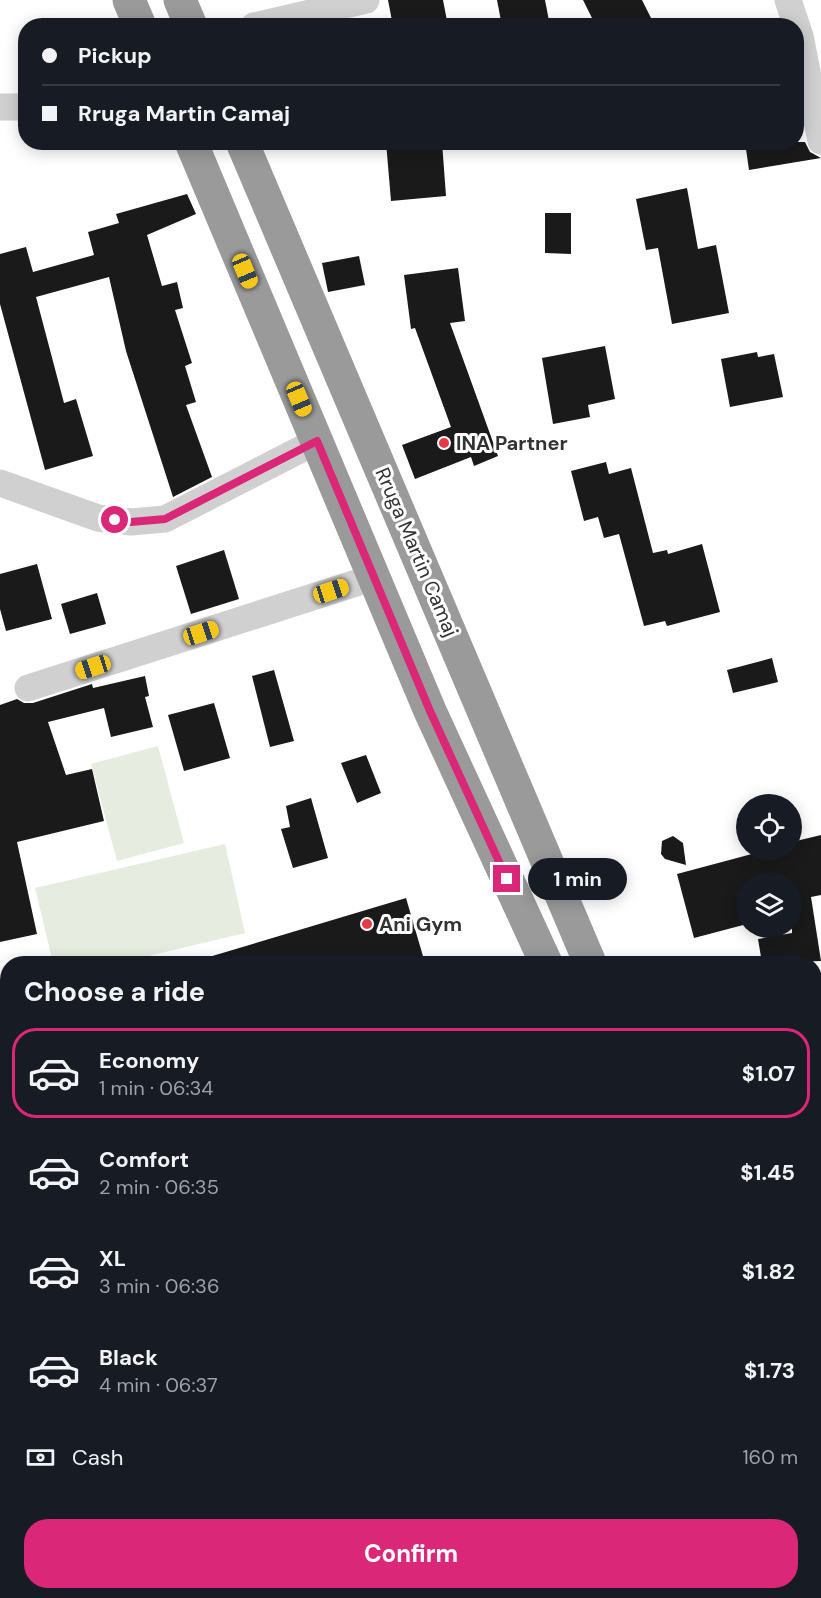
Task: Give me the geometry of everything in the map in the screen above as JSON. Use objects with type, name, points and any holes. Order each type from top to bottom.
[{"type":"highway","points":[[129,0],[137,18]]},
{"type":"highway","points":[[180,0],[188,18]]},
{"type":"highway","points":[[194,150],[430,711],[543,956]]},
{"type":"highway","name":"Rruga Martin Camaj","points":[[245,150],[587,956]]},
{"type":"street","points":[[288,18],[366,0]]},
{"type":"street","points":[[788,0],[794,18]]},
{"type":"street","points":[[804,56],[821,141]]},
{"type":"street","points":[[0,107],[18,108]]},
{"type":"street","points":[[0,483],[98,518],[131,522],[165,519],[317,441]]},
{"type":"street","points":[[28,688],[375,577]]},
{"type":"shaded area","points":[[158,746],[184,843],[117,861],[91,764]]},
{"type":"shaded area","points":[[225,844],[245,933],[148,956],[51,956],[35,888]]},
{"type":"building","points":[[388,0],[443,0],[446,18],[391,18]]},
{"type":"building","points":[[497,0],[545,0],[548,18],[500,18]]},
{"type":"building","points":[[583,0],[642,0],[651,18],[592,18]]},
{"type":"building","points":[[805,142],[810,152],[821,158],[749,170],[746,150],[804,150]]},
{"type":"building","points":[[387,150],[443,150],[446,196],[391,201]]},
{"type":"building","points":[[687,188],[698,249],[716,245],[729,313],[672,324],[658,248],[646,250],[636,199]]},
{"type":"building","points":[[187,194],[196,214],[147,235],[162,286],[177,282],[183,308],[175,310],[192,363],[185,366],[196,402],[186,405],[212,477],[173,497],[126,351],[109,277],[36,297],[64,403],[76,399],[93,456],[45,470],[0,304],[0,254],[26,247],[33,272],[94,255],[88,232],[119,223],[116,214]]},
{"type":"building","points":[[545,213],[571,213],[571,254],[545,253]]},
{"type":"building","points":[[359,256],[365,285],[328,292],[322,263]]},
{"type":"building","points":[[458,268],[465,321],[450,323],[498,456],[474,466],[471,457],[415,479],[402,445],[451,427],[415,328],[411,329],[404,275]]},
{"type":"building","points":[[605,346],[615,399],[588,405],[590,417],[553,424],[542,358]]},
{"type":"building","points":[[757,352],[758,357],[774,354],[783,397],[730,407],[721,359]]},
{"type":"building","points":[[606,462],[609,474],[631,468],[653,553],[667,550],[668,554],[702,544],[720,612],[667,626],[665,621],[644,626],[619,534],[604,538],[598,517],[584,521],[571,471]]},
{"type":"building","points":[[224,550],[239,599],[191,614],[176,566]]},
{"type":"building","points":[[37,564],[52,619],[6,631],[0,609],[0,574]]},
{"type":"building","points":[[97,593],[106,624],[70,634],[61,604]]},
{"type":"building","points":[[772,658],[778,682],[733,693],[727,670]]},
{"type":"building","points":[[274,670],[294,741],[270,747],[252,676]]},
{"type":"building","points":[[145,676],[149,696],[145,697],[153,727],[111,737],[104,708],[48,722],[66,775],[92,769],[104,821],[17,842],[37,934],[0,942],[0,705],[17,699],[24,703],[33,703],[92,684],[93,688]]},
{"type":"building","points":[[214,703],[230,758],[184,771],[168,715]]},
{"type":"building","points":[[366,755],[381,793],[357,803],[341,763]]},
{"type":"building","points":[[311,798],[328,858],[293,868],[281,829],[290,827],[286,806]]},
{"type":"building","points":[[821,835],[821,895],[811,897],[820,956],[761,956],[758,939],[802,938],[802,872],[736,872],[736,927],[694,938],[677,874],[736,858],[802,860],[802,840]]},
{"type":"building","points":[[673,836],[683,843],[686,865],[665,859],[661,854],[662,841]]},
{"type":"building","name":"Ani Gym","points":[[406,898],[423,956],[212,956]]},
{"type":"place","name":"INA Partner","points":[[444,443]]},
{"type":"place","name":"Ani Gym","points":[[367,924]]},
{"type":"route","points":[[115,520],[131,522],[165,519],[317,441],[430,711],[507,879]]}]
